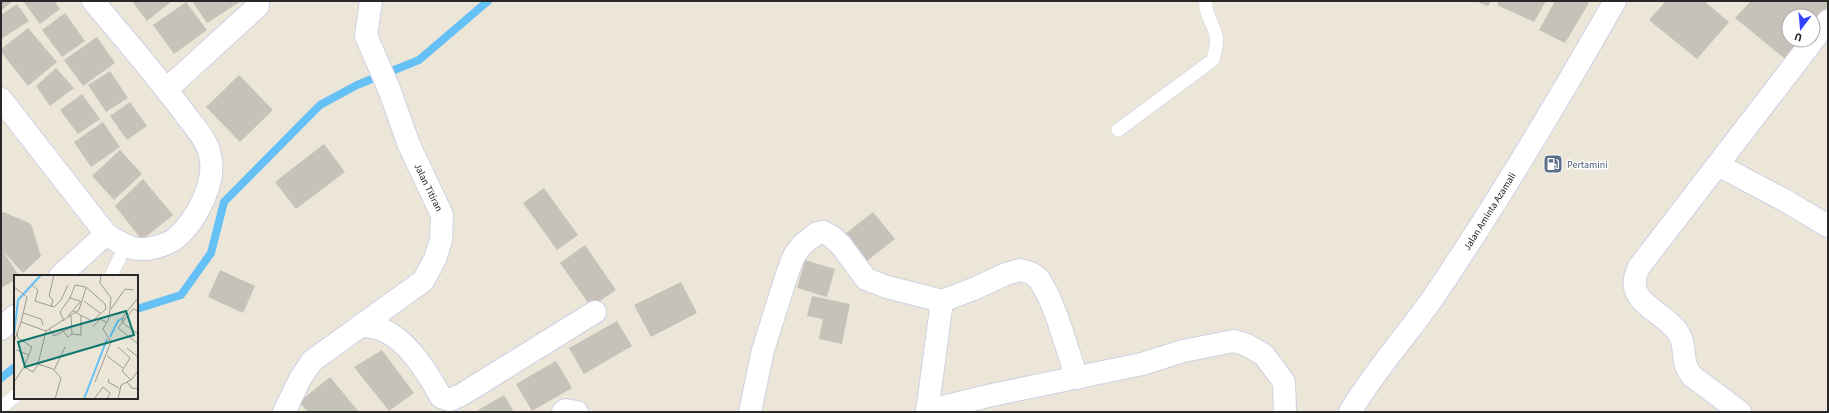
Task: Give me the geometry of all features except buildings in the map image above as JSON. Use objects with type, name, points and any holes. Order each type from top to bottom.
[{"type":"street","points":[[1,99],[106,234],[125,246],[144,250],[161,246],[175,239],[192,218],[204,199],[211,180],[210,154],[201,136],[167,89],[93,1]]},
{"type":"street","name":"Jalan Titiran","points":[[284,412],[300,379],[312,361],[422,281],[435,258],[441,240],[442,215],[409,145],[389,89],[366,36],[371,1]]},
{"type":"street","name":"Jalan Aminta Azamali","points":[[1350,412],[1361,393],[1434,296],[1460,256],[1563,93],[1615,1]]},
{"type":"street","points":[[167,89],[258,6]]},
{"type":"street","points":[[1740,412],[1692,376],[1687,370],[1681,337],[1677,330],[1649,308],[1637,292],[1634,283],[1634,275],[1718,164],[1826,28]]},
{"type":"street","points":[[1718,164],[1828,226]]},
{"type":"street","points":[[750,412],[763,350],[794,256],[802,245],[817,233],[823,232],[831,236],[841,245],[866,279],[887,287],[942,301],[976,288],[1006,274],[1020,270],[1031,273],[1039,279],[1049,297],[1077,378]]},
{"type":"street","points":[[61,275],[106,234]]},
{"type":"street","points":[[942,301],[927,412],[992,395],[1142,364],[1183,351],[1234,341],[1247,345],[1264,355],[1284,382],[1285,412]]},
{"type":"street","points":[[361,325],[384,330],[399,339],[430,377],[441,397],[450,400],[461,395],[595,312]]},
{"type":"street","points":[[1,329],[14,317]]},
{"type":"street","points":[[563,412],[566,410],[576,412]]},
{"type":"lane","points":[[1118,130],[1213,60],[1216,50],[1216,36],[1205,7],[1206,1]]},
{"type":"lane","points":[[111,275],[125,246]]},
{"type":"lane","points":[[1,408],[14,397]]},
{"type":"waterway","points":[[138,309],[181,295],[211,253],[224,202],[320,105],[357,85],[419,60],[488,1]]},
{"type":"waterway","points":[[1,378],[14,368]]},
{"type":"place","name":"Pertamini","points":[[1553,164]]}]
